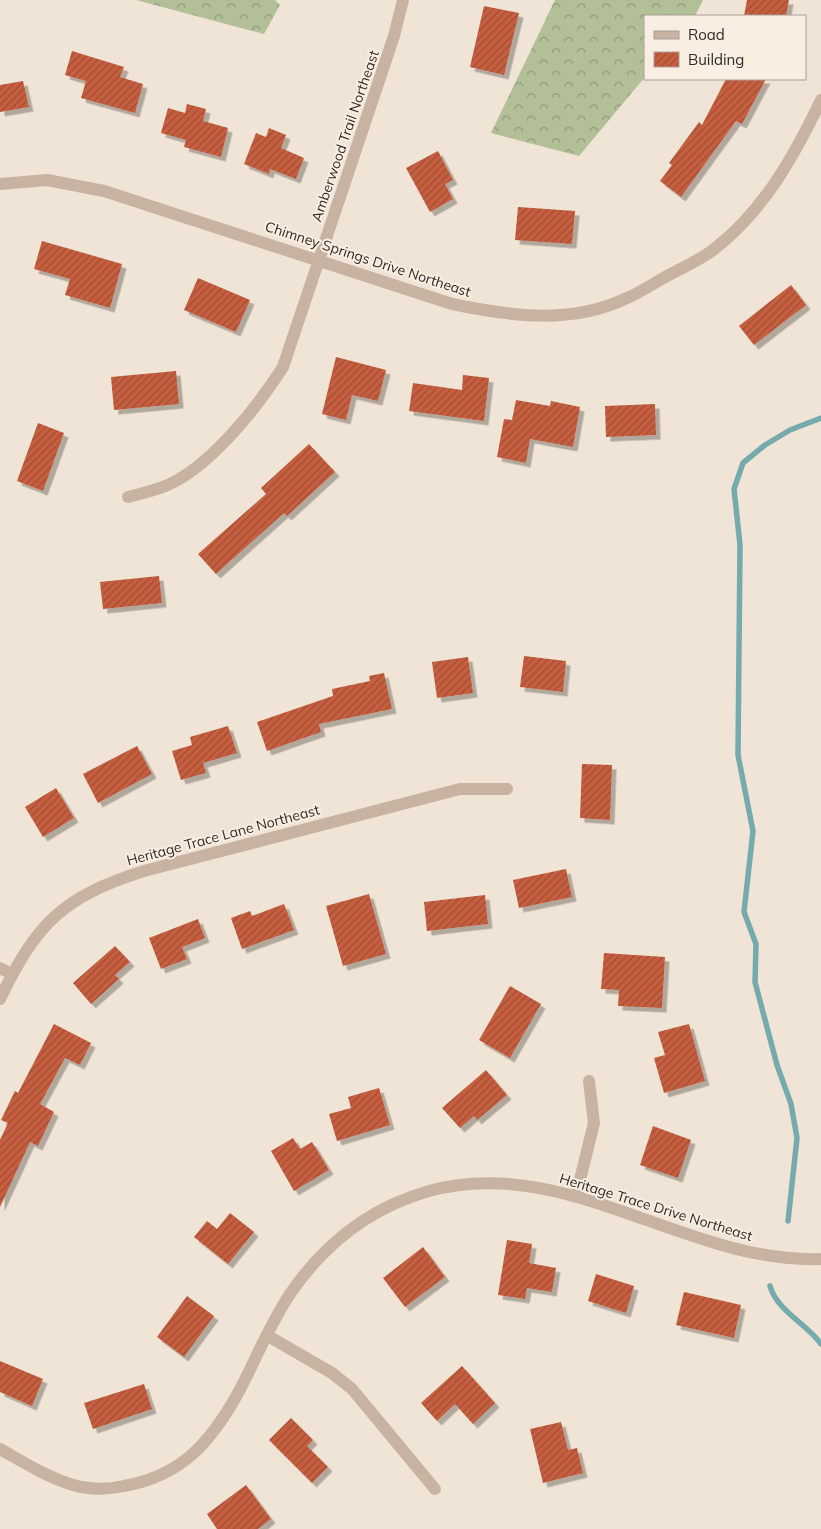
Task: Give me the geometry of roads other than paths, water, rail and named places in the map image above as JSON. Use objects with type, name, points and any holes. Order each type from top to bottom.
[{"type":"street","name":"Amberwood Trail Northeast","points":[[128,497],[172,484],[202,462],[245,421],[283,366],[394,36],[403,0]]},
{"type":"street","name":"Chimney Springs Drive Northeast","points":[[0,184],[47,180],[104,190],[452,304],[497,313],[530,316],[577,314],[604,307],[626,298],[712,251],[744,224],[794,155],[821,100]]},
{"type":"street","name":"Heritage Trace Lane Northeast","points":[[0,999],[28,946],[48,923],[68,905],[112,881],[460,789],[507,789]]},
{"type":"street","points":[[0,968],[12,974]]},
{"type":"street","points":[[576,1196],[594,1123],[589,1081]]},
{"type":"street","name":"Heritage Trace Drive Northeast","points":[[0,1449],[51,1478],[94,1490],[133,1485],[161,1476],[180,1465],[208,1440],[238,1394],[288,1296],[314,1262],[354,1225],[392,1204],[432,1190],[473,1184],[528,1186],[576,1196],[742,1251],[801,1260],[821,1259]]},
{"type":"street","points":[[268,1336],[332,1373],[352,1389],[435,1489]]},
{"type":"waterway","points":[[788,1221],[797,1138],[791,1104],[777,1065],[755,982],[756,944],[744,912],[753,831],[738,755],[740,545],[734,489],[743,463],[765,445],[790,430],[821,418]]},
{"type":"waterway","points":[[770,1286],[779,1303],[821,1344]]}]
